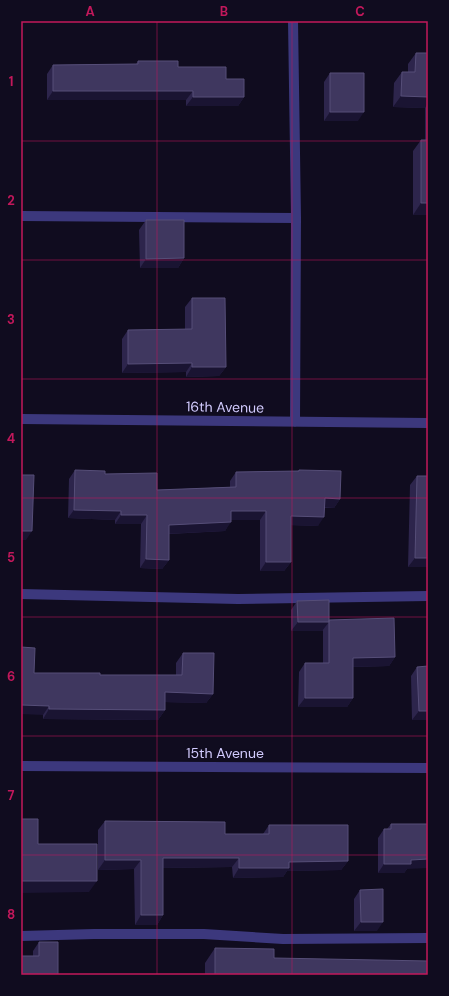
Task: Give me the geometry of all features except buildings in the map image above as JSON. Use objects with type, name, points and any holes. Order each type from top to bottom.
[{"type":"street","points":[[293,21],[296,218],[295,422]]},
{"type":"street","points":[[21,216],[296,218]]},
{"type":"street","name":"16th Avenue","points":[[21,419],[428,423]]},
{"type":"street","points":[[21,594],[223,598],[428,596]]},
{"type":"street","name":"15th Avenue","points":[[21,766],[428,768]]},
{"type":"street","points":[[21,936],[94,934],[204,934],[283,938],[428,938]]}]
